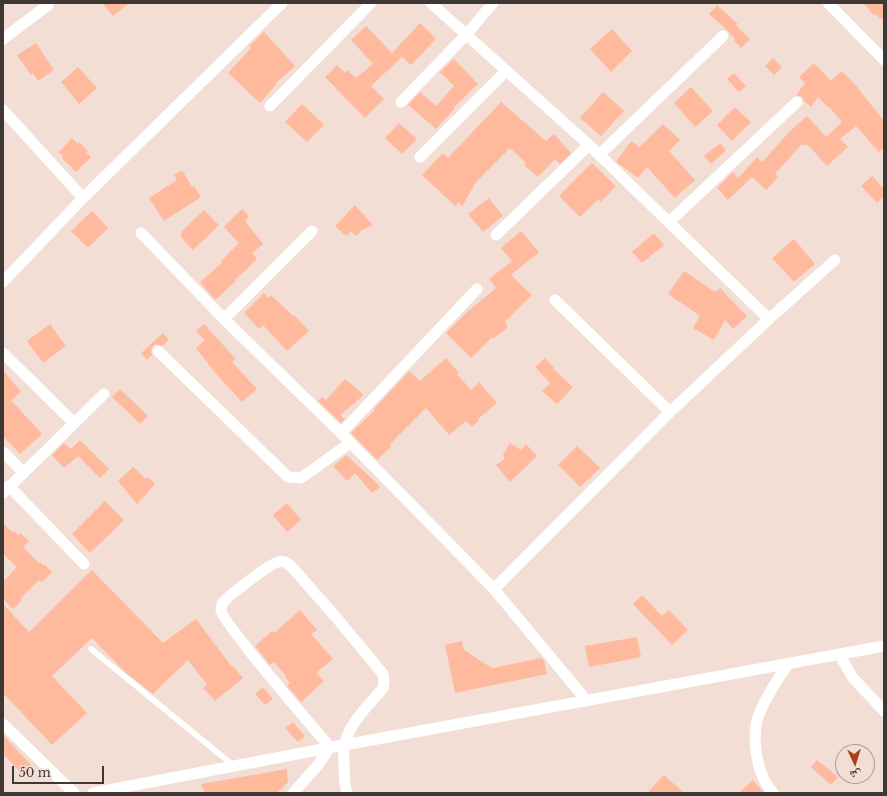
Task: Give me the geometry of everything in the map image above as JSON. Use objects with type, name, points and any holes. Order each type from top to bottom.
[{"type":"street","points":[[3,282],[83,198],[282,3]]},
{"type":"street","points":[[270,106],[371,3]]},
{"type":"street","points":[[431,3],[599,155],[769,319]]},
{"type":"street","points":[[401,102],[466,35],[493,3]]},
{"type":"street","points":[[828,3],[884,60]]},
{"type":"street","points":[[3,39],[48,5]]},
{"type":"street","points":[[599,155],[723,36]]},
{"type":"street","points":[[420,157],[506,71]]},
{"type":"street","points":[[669,222],[797,102]]},
{"type":"street","points":[[3,110],[83,198]]},
{"type":"street","points":[[496,235],[589,146]]},
{"type":"street","points":[[224,319],[312,230]]},
{"type":"street","points":[[141,233],[224,319],[340,433],[494,589],[587,701]]},
{"type":"street","points":[[494,589],[670,412],[769,319],[835,260]]},
{"type":"street","points":[[340,433],[477,289]]},
{"type":"street","points":[[556,300],[670,412]]},
{"type":"street","points":[[158,351],[288,477],[300,478],[304,476],[350,443]]},
{"type":"street","points":[[3,353],[74,423]]},
{"type":"street","points":[[84,564],[6,490],[104,394]]},
{"type":"street","points":[[3,452],[24,473]]},
{"type":"street","points":[[330,748],[224,619],[221,611],[222,604],[230,596],[277,562],[287,562],[291,566],[383,674],[383,688],[353,725],[344,745],[344,786],[347,793]]},
{"type":"street","points":[[93,793],[344,745],[884,646]]},
{"type":"street","points":[[839,654],[853,678],[884,711]]},
{"type":"street","points":[[773,793],[763,778],[758,764],[756,738],[757,721],[776,682],[789,663]]},
{"type":"street","points":[[3,724],[74,793]]},
{"type":"street","points":[[293,793],[318,765],[330,748]]},
{"type":"lane","points":[[91,649],[234,766]]},
{"type":"building","points":[[102,3],[129,3],[113,16]]},
{"type":"building","points":[[864,3],[884,3],[884,21],[875,14],[873,15]]},
{"type":"building","points":[[717,5],[738,24],[736,25],[750,39],[741,48],[734,41],[735,39],[728,31],[709,14]]},
{"type":"building","points":[[420,23],[436,39],[411,65],[402,57],[371,86],[384,99],[365,118],[325,77],[337,65],[345,73],[347,70],[356,78],[373,64],[351,40],[366,26],[392,53]]},
{"type":"building","points":[[612,29],[632,51],[611,72],[590,49]]},
{"type":"building","points":[[264,32],[295,66],[275,84],[276,85],[260,103],[228,73],[251,48],[249,46]]},
{"type":"building","points":[[36,43],[54,70],[38,81],[33,73],[31,75],[17,55]]},
{"type":"building","points":[[773,58],[782,67],[774,75],[765,66]]},
{"type":"building","points":[[454,59],[478,84],[454,107],[455,108],[436,129],[408,105],[420,92],[436,106],[454,86],[440,72]]},
{"type":"building","points":[[814,63],[831,81],[841,71],[853,82],[884,121],[884,147],[879,152],[856,126],[840,139],[848,147],[827,166],[807,144],[804,146],[802,144],[775,174],[778,177],[766,190],[752,177],[728,200],[717,188],[733,172],[738,178],[757,157],[762,162],[791,130],[807,116],[826,137],[842,122],[818,97],[811,107],[802,97],[796,95],[805,83],[799,77]]},
{"type":"building","points":[[78,67],[97,88],[79,104],[61,82]]},
{"type":"building","points":[[734,73],[746,86],[739,92],[727,79]]},
{"type":"building","points":[[691,87],[713,111],[695,127],[674,103]]},
{"type":"building","points":[[603,92],[624,111],[601,136],[580,118]]},
{"type":"building","points":[[501,102],[546,141],[554,134],[571,153],[560,164],[555,159],[538,177],[524,165],[526,163],[510,148],[476,182],[462,207],[459,202],[455,206],[422,175],[443,153],[448,158]]},
{"type":"building","points":[[302,104],[324,125],[307,142],[285,122]]},
{"type":"building","points":[[735,107],[751,122],[732,141],[717,125]]},
{"type":"building","points":[[399,123],[417,139],[402,154],[385,138]]},
{"type":"building","points":[[663,124],[680,140],[669,151],[695,180],[675,198],[647,167],[638,178],[616,162],[631,141],[640,147]]},
{"type":"building","points":[[72,138],[78,144],[79,142],[88,151],[86,152],[91,157],[76,172],[62,158],[63,156],[59,152]]},
{"type":"building","points":[[720,143],[726,150],[711,164],[704,156]]},
{"type":"building","points":[[592,163],[616,186],[601,202],[599,199],[580,217],[559,196]]},
{"type":"building","points":[[182,170],[192,187],[194,186],[201,197],[164,221],[149,198],[177,180],[174,175]]},
{"type":"building","points":[[872,176],[884,189],[884,197],[877,203],[861,186]]},
{"type":"building","points":[[489,198],[503,216],[483,232],[468,214]]},
{"type":"building","points":[[355,205],[373,225],[362,230],[356,236],[351,231],[346,236],[335,226]]},
{"type":"building","points":[[242,209],[249,216],[245,221],[263,244],[252,253],[257,259],[215,300],[200,282],[222,263],[221,261],[239,243],[224,227]]},
{"type":"building","points":[[204,210],[219,225],[193,250],[180,236],[182,234],[181,232]]},
{"type":"building","points":[[92,211],[108,228],[88,248],[71,231]]},
{"type":"building","points":[[521,231],[539,252],[511,275],[532,295],[505,322],[508,327],[493,339],[492,337],[471,358],[446,333],[465,314],[496,288],[489,279],[512,261],[501,248]]},
{"type":"building","points":[[654,233],[664,245],[642,263],[632,252]]},
{"type":"building","points":[[794,239],[815,264],[794,282],[772,258]]},
{"type":"building","points":[[684,271],[715,292],[720,288],[747,316],[733,329],[725,320],[714,340],[693,328],[700,316],[668,294]]},
{"type":"building","points":[[264,293],[269,298],[271,295],[293,316],[294,315],[309,331],[287,351],[263,325],[259,329],[244,313]]},
{"type":"building","points":[[50,324],[66,346],[43,363],[27,341]]},
{"type":"building","points":[[204,324],[236,359],[232,362],[257,389],[242,402],[216,374],[196,348],[205,340],[196,331]]},
{"type":"building","points":[[163,333],[169,340],[162,346],[156,344],[153,346],[151,350],[152,355],[147,360],[141,353]]},
{"type":"building","points":[[446,358],[471,390],[479,382],[497,403],[478,419],[479,420],[472,427],[466,421],[449,435],[426,408],[390,444],[392,446],[377,460],[351,433],[375,410],[374,409],[409,371],[420,381]]},
{"type":"building","points":[[545,358],[554,368],[553,369],[573,387],[557,404],[542,391],[550,383],[535,367]]},
{"type":"building","points":[[3,370],[21,392],[11,400],[42,434],[20,454],[3,436]]},
{"type":"building","points":[[345,379],[364,395],[340,415],[345,419],[341,423],[318,401],[322,397],[326,400]]},
{"type":"building","points":[[120,389],[148,416],[140,424],[112,397]]},
{"type":"building","points":[[80,440],[109,469],[100,478],[78,456],[64,468],[52,455],[64,443],[71,449]]},
{"type":"building","points":[[510,443],[521,450],[526,444],[537,456],[510,482],[496,465],[505,459],[503,455]]},
{"type":"building","points":[[577,446],[600,468],[580,487],[558,465]]},
{"type":"building","points":[[346,455],[380,487],[372,493],[355,473],[347,481],[333,466]]},
{"type":"building","points":[[133,467],[146,479],[148,477],[155,484],[137,504],[118,481]]},
{"type":"building","points":[[105,501],[124,520],[90,553],[72,534]]},
{"type":"building","points":[[287,503],[301,520],[287,532],[273,515]]},
{"type":"building","points":[[3,523],[12,532],[14,531],[19,535],[20,533],[29,541],[23,547],[39,563],[44,564],[52,572],[42,582],[39,580],[20,599],[22,600],[13,609],[3,599],[3,582],[17,567],[3,554]]},
{"type":"building","points":[[92,570],[163,643],[196,619],[232,667],[233,666],[243,678],[215,701],[203,688],[207,685],[188,660],[153,694],[124,671],[92,638],[52,676],[87,713],[52,745],[3,693],[3,604],[29,632]]},
{"type":"building","points":[[642,595],[662,616],[669,610],[688,630],[672,645],[633,604]]},
{"type":"building","points":[[300,610],[317,630],[311,634],[333,659],[316,673],[324,681],[301,702],[287,686],[290,683],[285,677],[286,676],[274,662],[270,665],[255,646],[272,631],[274,633]]},
{"type":"building","points":[[637,637],[641,657],[589,667],[585,646]]},
{"type":"building","points":[[462,641],[464,650],[492,668],[542,658],[547,674],[455,693],[445,645]]},
{"type":"building","points":[[263,687],[273,699],[265,705],[255,694]]},
{"type":"building","points":[[293,722],[305,736],[298,742],[285,728]]},
{"type":"building","points":[[3,735],[32,766],[22,774],[3,754]]},
{"type":"building","points":[[817,760],[835,775],[835,780],[831,785],[811,767]]},
{"type":"building","points":[[287,769],[288,782],[277,793],[205,793],[201,784]]},
{"type":"building","points":[[664,775],[684,793],[647,793]]},
{"type":"building","points":[[753,780],[764,793],[739,793]]}]
